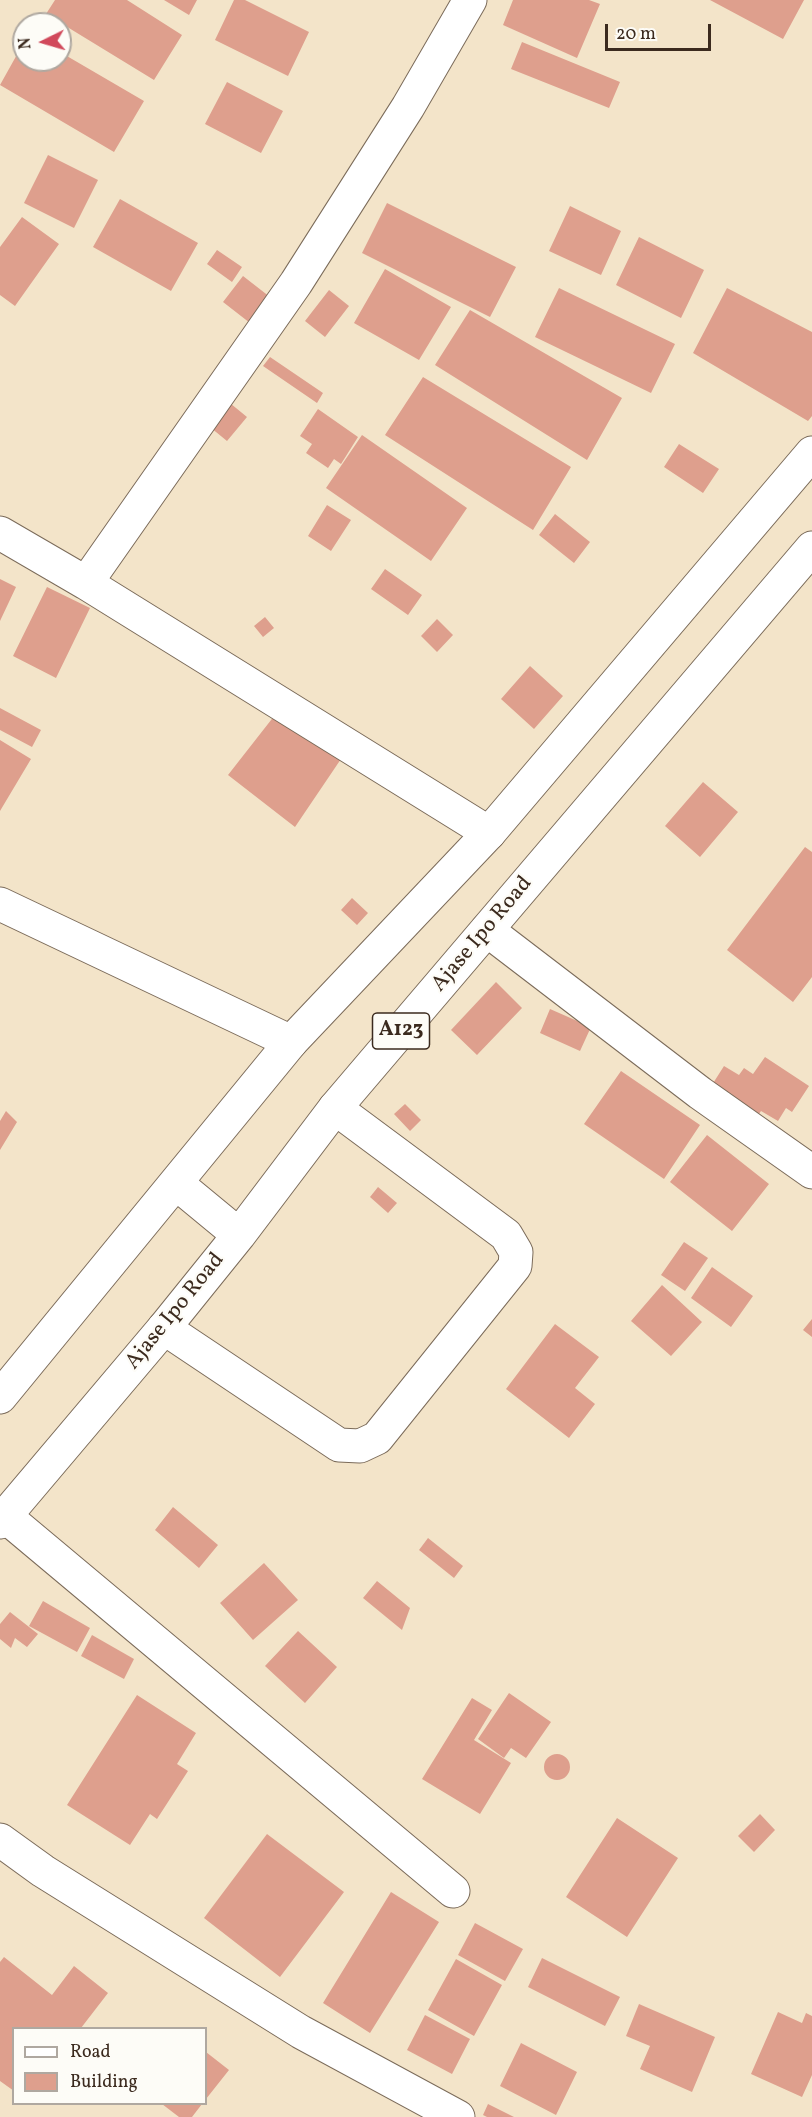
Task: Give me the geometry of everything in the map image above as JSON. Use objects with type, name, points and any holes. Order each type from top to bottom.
[{"type":"main road","points":[[86,583],[296,283],[408,107],[470,0]]},
{"type":"main road","points":[[0,1397],[291,1042],[489,833],[812,453]]},
{"type":"main road","points":[[0,532],[489,833]]},
{"type":"main road","name":"Ajase Ipo Road","points":[[2,1519],[164,1328],[239,1235],[335,1108],[808,561]]},
{"type":"main road","points":[[0,904],[291,1042]]},
{"type":"main road","points":[[487,930],[700,1093],[812,1172]]},
{"type":"main road","points":[[164,1328],[339,1445],[360,1446],[377,1438],[515,1266],[516,1252],[506,1235],[335,1108]]},
{"type":"main road","points":[[176,1183],[239,1235]]},
{"type":"main road","points":[[2,1519],[453,1891]]},
{"type":"main road","points":[[0,1840],[43,1871],[301,2032],[458,2117]]},
{"type":"building","points":[[55,0],[127,0],[182,35],[154,80],[72,30],[72,12],[47,12]]},
{"type":"building","points":[[164,0],[197,0],[189,15]]},
{"type":"building","points":[[234,0],[245,0],[309,32],[288,76],[215,40]]},
{"type":"building","points":[[513,0],[589,0],[600,4],[577,58],[503,25]]},
{"type":"building","points":[[710,0],[804,0],[783,39]]},
{"type":"building","points":[[522,42],[620,82],[609,108],[511,69]]},
{"type":"building","points":[[72,59],[144,101],[114,152],[0,85],[12,64],[12,72],[72,72]]},
{"type":"building","points":[[227,82],[283,111],[261,153],[205,124]]},
{"type":"building","points":[[48,155],[98,180],[74,228],[24,203]]},
{"type":"building","points":[[120,199],[198,243],[171,291],[93,247]]},
{"type":"building","points":[[387,203],[516,267],[490,317],[362,253]]},
{"type":"building","points":[[570,206],[621,231],[601,275],[549,251]]},
{"type":"building","points":[[22,217],[59,244],[15,306],[0,295],[0,247]]},
{"type":"building","points":[[639,237],[704,270],[681,318],[616,285]]},
{"type":"building","points":[[217,250],[242,267],[232,282],[207,264]]},
{"type":"building","points":[[385,269],[451,307],[419,360],[354,323]]},
{"type":"building","points":[[243,276],[270,297],[250,323],[223,302]]},
{"type":"building","points":[[559,288],[675,344],[651,393],[535,337]]},
{"type":"building","points":[[727,288],[812,332],[812,416],[808,421],[693,353]]},
{"type":"building","points":[[329,290],[349,306],[325,337],[305,321]]},
{"type":"building","points":[[470,310],[622,398],[587,460],[435,365]]},
{"type":"building","points":[[270,357],[323,393],[317,403],[263,366]]},
{"type":"building","points":[[423,377],[571,467],[533,530],[385,435]]},
{"type":"building","points":[[225,399],[247,417],[227,441],[205,423]]},
{"type":"building","points":[[318,409],[358,437],[341,464],[334,459],[328,468],[306,453],[312,444],[300,436]]},
{"type":"building","points":[[362,435],[467,508],[431,561],[326,488]]},
{"type":"building","points":[[679,444],[719,469],[703,493],[664,467]]},
{"type":"building","points":[[327,505],[351,520],[331,551],[308,536]]},
{"type":"building","points":[[555,514],[590,542],[574,563],[539,535]]},
{"type":"building","points":[[385,569],[422,595],[408,615],[371,589]]},
{"type":"building","points":[[0,579],[16,587],[0,621]]},
{"type":"building","points":[[47,587],[90,608],[56,678],[13,656]]},
{"type":"building","points":[[265,617],[274,628],[263,637],[254,626]]},
{"type":"building","points":[[437,619],[453,635],[437,652],[421,636]]},
{"type":"building","points":[[530,666],[563,696],[534,729],[501,699]]},
{"type":"building","points":[[282,706],[343,756],[295,827],[228,775]]},
{"type":"building","points":[[0,708],[41,730],[32,747],[0,730]]},
{"type":"building","points":[[0,740],[31,759],[0,811]]},
{"type":"building","points":[[703,782],[738,812],[700,857],[665,826]]},
{"type":"building","points":[[805,847],[812,852],[812,977],[793,1002],[727,950]]},
{"type":"building","points":[[352,898],[368,913],[357,925],[341,910]]},
{"type":"building","points":[[496,982],[522,1008],[477,1055],[451,1030]]},
{"type":"building","points":[[550,1009],[591,1027],[580,1051],[540,1033]]},
{"type":"building","points":[[765,1057],[809,1086],[792,1112],[786,1108],[778,1121],[761,1111],[756,1118],[710,1088],[724,1066],[739,1075],[744,1068],[753,1074]]},
{"type":"building","points":[[621,1071],[700,1125],[664,1179],[584,1124]]},
{"type":"building","points":[[405,1104],[421,1120],[410,1131],[394,1114]]},
{"type":"building","points":[[6,1111],[17,1122],[0,1150],[0,1121]]},
{"type":"building","points":[[707,1135],[769,1184],[732,1231],[670,1182]]},
{"type":"building","points":[[378,1187],[397,1203],[388,1213],[370,1197]]},
{"type":"building","points":[[684,1242],[708,1258],[685,1291],[661,1275]]},
{"type":"building","points":[[712,1267],[753,1296],[731,1327],[691,1298]]},
{"type":"building","points":[[662,1285],[702,1322],[671,1356],[631,1321]]},
{"type":"building","points":[[812,1319],[812,1337],[803,1330]]},
{"type":"building","points":[[555,1324],[599,1357],[575,1388],[595,1404],[569,1438],[506,1389]]},
{"type":"building","points":[[173,1507],[218,1545],[199,1568],[155,1530]]},
{"type":"building","points":[[428,1538],[463,1566],[454,1578],[419,1550]]},
{"type":"building","points":[[264,1563],[298,1600],[253,1640],[220,1603]]},
{"type":"building","points":[[377,1581],[410,1608],[402,1630],[363,1598]]},
{"type":"building","points":[[43,1601],[90,1628],[77,1652],[29,1626]]},
{"type":"building","points":[[10,1612],[38,1634],[27,1647],[15,1638],[11,1648],[0,1639],[0,1624]]},
{"type":"building","points":[[298,1631],[337,1667],[305,1703],[265,1666]]},
{"type":"building","points":[[92,1635],[134,1659],[124,1679],[81,1656]]},
{"type":"building","points":[[509,1693],[551,1722],[526,1758],[511,1748],[504,1758],[478,1739]]},
{"type":"building","points":[[137,1695],[196,1733],[177,1764],[188,1771],[157,1819],[150,1814],[130,1845],[67,1805]]},
{"type":"building","points":[[472,1698],[492,1710],[474,1740],[511,1763],[480,1814],[422,1779]]},
{"type":"building","points":[[557,1754],[566,1758],[570,1767],[566,1776],[557,1780],[548,1776],[544,1767],[548,1758]]},
{"type":"building","points":[[760,1814],[775,1830],[754,1852],[738,1836]]},
{"type":"building","points":[[617,1818],[678,1858],[627,1937],[566,1897]]},
{"type":"building","points":[[267,1834],[344,1892],[280,1977],[204,1918]]},
{"type":"building","points":[[391,1892],[439,1922],[370,2033],[323,2003]]},
{"type":"building","points":[[475,1923],[523,1949],[505,1981],[458,1955]]},
{"type":"building","points":[[4,1957],[52,1995],[74,1966],[108,1993],[82,2027],[12,2027],[12,2090],[0,2081],[0,1962]]},
{"type":"building","points":[[542,1958],[620,1997],[605,2026],[528,1987]]},
{"type":"building","points":[[456,1959],[502,1985],[474,2036],[428,2010]]},
{"type":"building","points":[[639,2004],[715,2037],[692,2092],[640,2069],[650,2046],[626,2036]]},
{"type":"building","points":[[778,2012],[802,2023],[806,2013],[812,2016],[812,2075],[802,2097],[751,2074]]},
{"type":"building","points":[[425,2015],[470,2039],[452,2074],[407,2050]]},
{"type":"building","points":[[521,2043],[577,2072],[556,2115],[500,2086]]},
{"type":"building","points":[[207,2053],[229,2070],[207,2098]]},
{"type":"building","points":[[488,2104],[514,2117],[483,2115]]},
{"type":"building","points":[[163,2105],[201,2105],[192,2117],[179,2117]]}]
